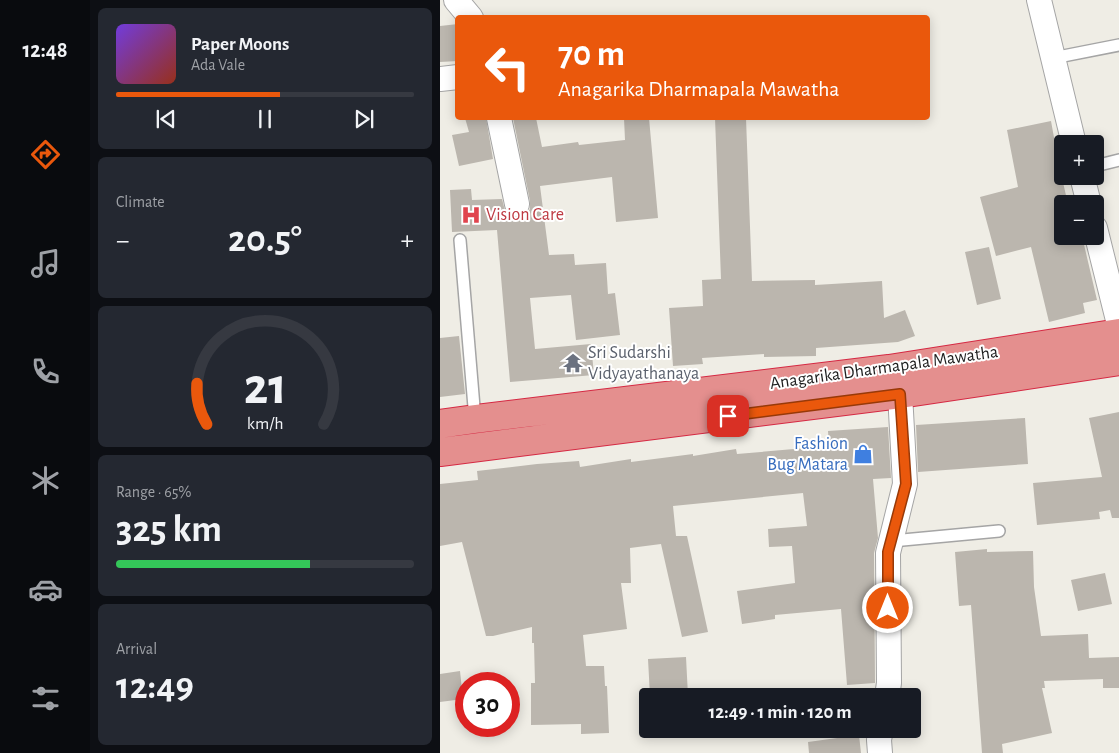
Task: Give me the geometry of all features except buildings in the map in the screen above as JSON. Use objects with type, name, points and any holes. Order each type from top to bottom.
[{"type":"highway","name":"Anagarika Dharmapala Mawatha","points":[[440,424],[889,369],[1119,333]]},
{"type":"highway","name":"Anagarika Dharmapala Mawatha","points":[[440,452],[900,394],[1119,361]]},
{"type":"street","points":[[456,0],[468,15]]},
{"type":"street","points":[[1039,0],[1072,135]]},
{"type":"street","points":[[440,79],[455,77]]},
{"type":"street","points":[[499,120],[517,204]]},
{"type":"street","points":[[1099,245],[1119,324]]},
{"type":"street","points":[[888,688],[888,552],[906,484],[900,394]]},
{"type":"street","points":[[879,738],[880,753]]},
{"type":"lane","points":[[1053,58],[1119,45]]},
{"type":"lane","points":[[1104,164],[1119,160]]},
{"type":"lane","points":[[460,240],[475,419]]},
{"type":"lane","points":[[892,541],[999,531]]},
{"type":"place","name":"Vision Care","points":[[471,215]]},
{"type":"place","name":"Sri Sudarshi Vidyayathanaya","points":[[573,363]]},
{"type":"place","name":"Fashion Bug Matara","points":[[863,454]]},
{"type":"route","points":[[728,416],[900,394],[906,484],[888,552],[888,608]]}]
